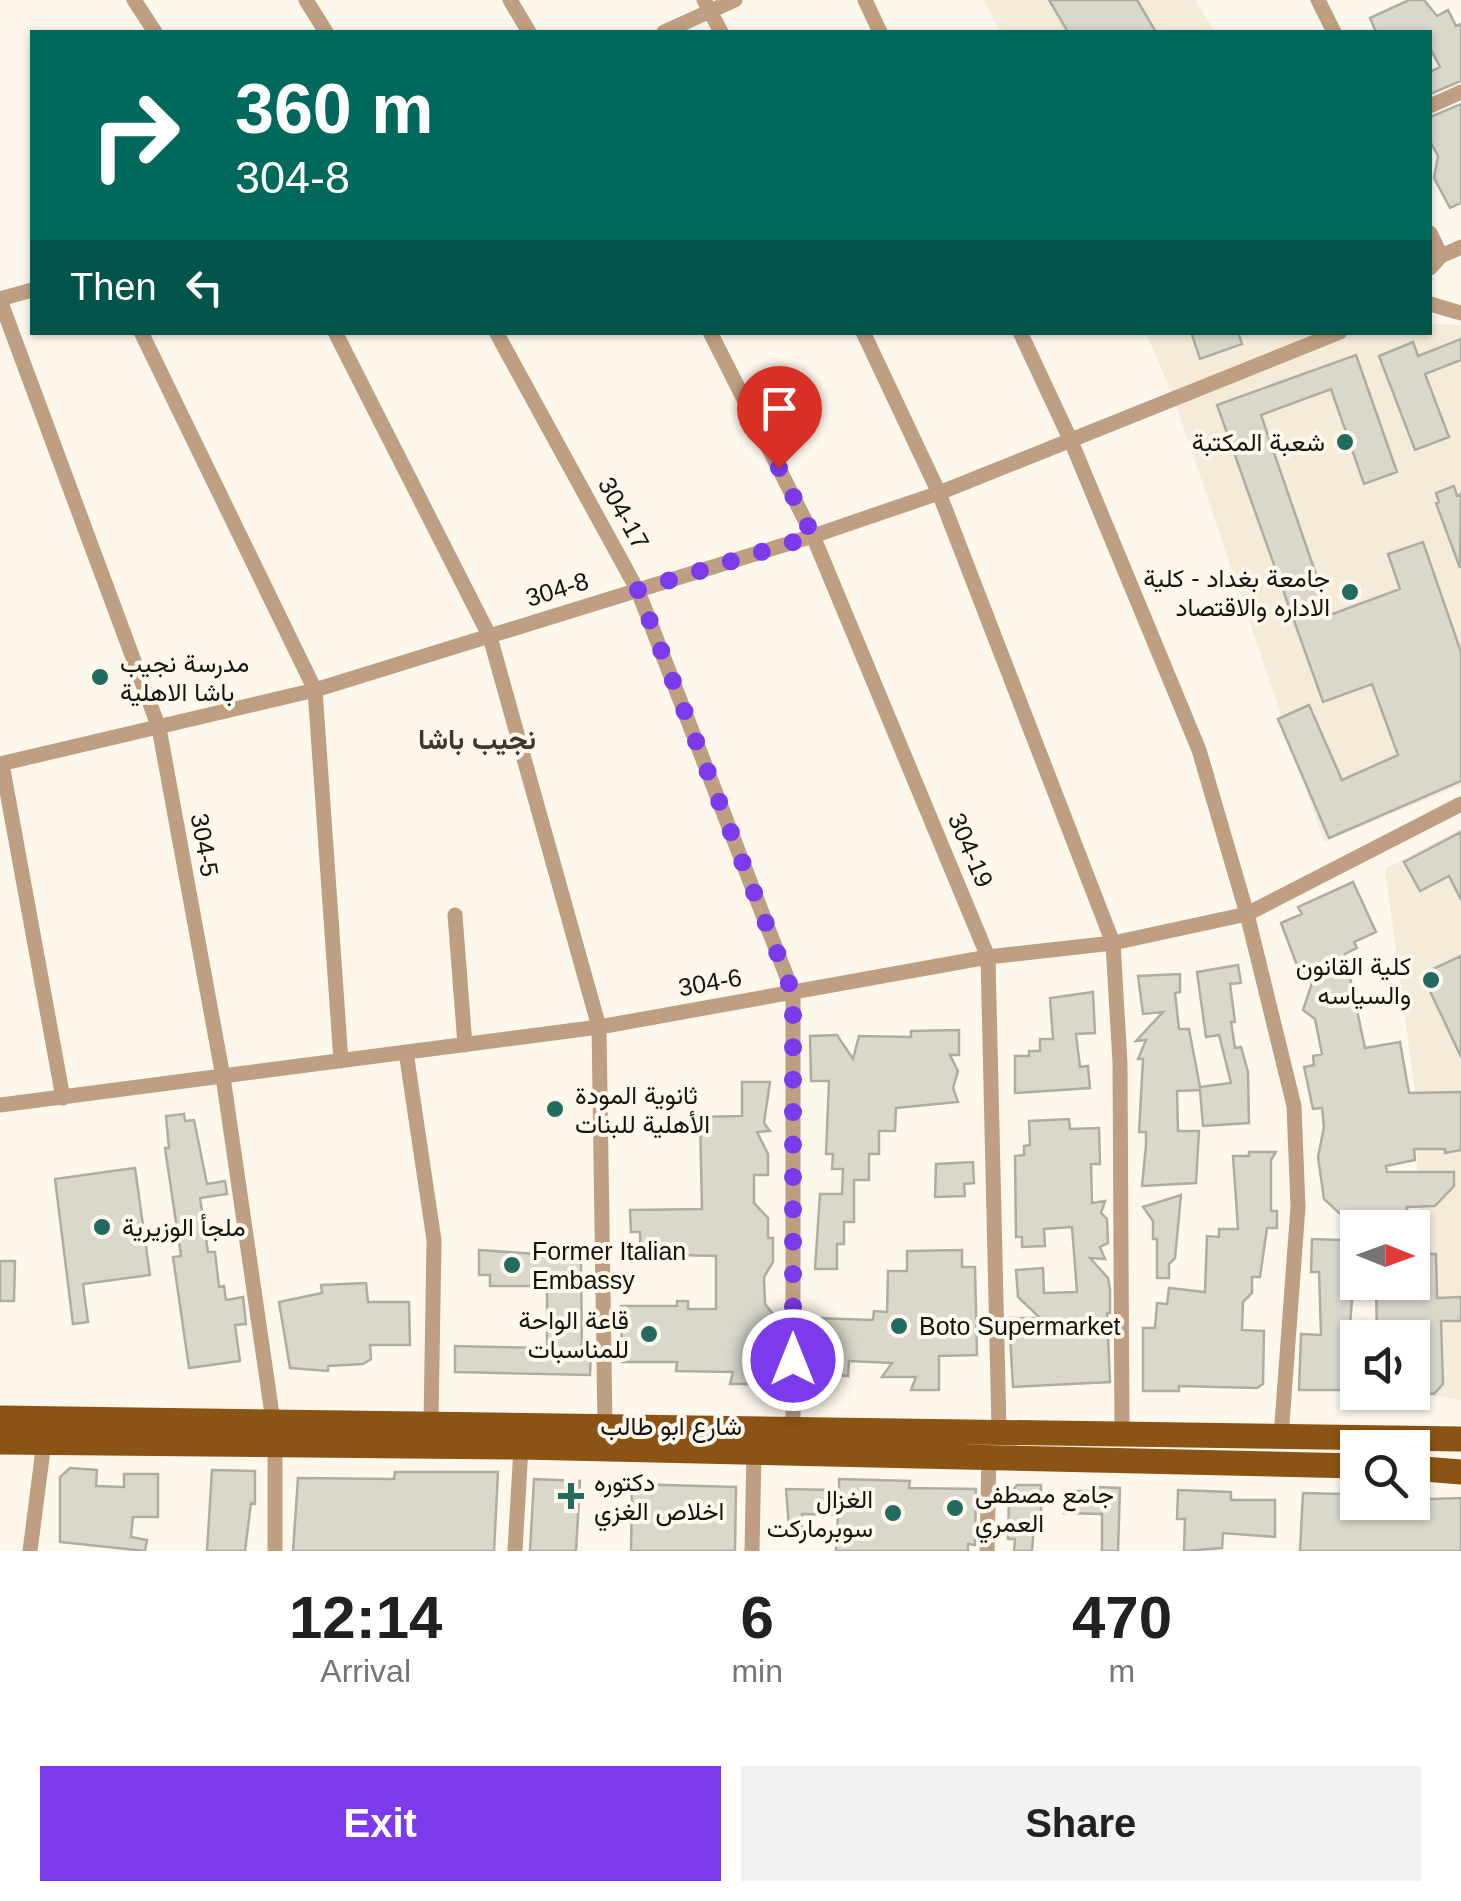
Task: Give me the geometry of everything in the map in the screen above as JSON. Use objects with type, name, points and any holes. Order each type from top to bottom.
[{"type":"main road","name":"شارع ابو طالب","points":[[0,1418],[522,1447],[1340,1466]]},
{"type":"main road","name":"شارع ابو طالب","points":[[0,1442],[274,1433],[431,1423],[1461,1439]]},
{"type":"main road","points":[[1430,1469],[1461,1472]]},
{"type":"street","points":[[134,0],[154,30]]},
{"type":"street","points":[[306,0],[325,30]]},
{"type":"street","points":[[510,0],[529,30]]},
{"type":"street","points":[[667,30],[707,6],[735,0]]},
{"type":"street","points":[[864,0],[879,30]]},
{"type":"street","points":[[1318,0],[1333,30]]},
{"type":"street","points":[[707,6],[720,30]]},
{"type":"street","points":[[1432,105],[1461,92]]},
{"type":"street","points":[[1436,262],[1461,247]]},
{"type":"street","points":[[0,300],[30,291]]},
{"type":"street","name":"304-5","points":[[0,300],[158,728],[222,1077],[274,1433],[275,1551]]},
{"type":"street","points":[[1432,305],[1461,313]]},
{"type":"street","points":[[143,335],[315,690],[341,1061]]},
{"type":"street","points":[[336,335],[490,637],[599,1027],[605,1426]]},
{"type":"street","name":"304-17","points":[[498,335],[638,590],[793,994],[793,1427]]},
{"type":"street","name":"304-19","points":[[712,335],[813,536],[988,957],[998,1430]]},
{"type":"street","points":[[864,335],[939,493],[1114,943],[1120,1062],[1122,1433]]},
{"type":"street","points":[[1021,335],[1071,442],[1199,750],[1247,914],[1294,1106],[1298,1207],[1281,1437]]},
{"type":"street","name":"304-8","points":[[1,764],[315,690],[813,536],[1071,442],[1333,335]]},
{"type":"street","points":[[1,764],[63,1098]]},
{"type":"street","name":"304-6","points":[[0,1106],[599,1027],[988,957],[1114,943],[1247,914],[1461,804]]},
{"type":"street","points":[[455,915],[465,1045]]},
{"type":"street","points":[[406,1052],[434,1240],[436,1322],[431,1423]]},
{"type":"street","points":[[30,1551],[44,1442]]},
{"type":"street","points":[[515,1551],[522,1447]]},
{"type":"street","points":[[752,1551],[754,1451]]},
{"type":"street","points":[[987,1551],[989,1456]]},
{"type":"shaded area","points":[[983,0],[1195,0],[1214,30],[1000,30]]},
{"type":"shaded area","name":"جامعة بغداد - كلية الاداره والاقتصاد","points":[[1432,324],[1461,325],[1461,785],[1324,842],[1174,399],[1147,335],[1432,335]]},
{"type":"shaded area","points":[[1461,829],[1461,1400],[1430,1396],[1430,1320],[1422,1320],[1421,1300],[1430,1300],[1430,1210],[1418,1210],[1415,1093],[1385,869]]},
{"type":"building","points":[[1049,0],[1137,0],[1155,30],[1067,30]]},
{"type":"building","points":[[1409,0],[1424,0],[1437,16],[1448,10],[1456,26],[1461,24],[1461,81],[1432,93],[1432,71],[1440,67],[1432,52],[1432,30],[1375,30],[1370,18]]},
{"type":"building","points":[[1461,104],[1461,203],[1450,208],[1434,178],[1438,156],[1432,145],[1432,116]]},
{"type":"building","points":[[1192,335],[1239,335],[1242,344],[1200,359]]},
{"type":"building","points":[[1461,339],[1461,360],[1425,374],[1449,437],[1415,450],[1379,356],[1413,342],[1418,356]]},
{"type":"building","points":[[1356,355],[1397,472],[1364,484],[1331,389],[1261,415],[1330,615],[1400,589],[1388,554],[1423,542],[1461,652],[1461,781],[1329,838],[1278,719],[1309,705],[1342,780],[1398,755],[1372,684],[1323,702],[1217,405]]},
{"type":"building","points":[[1454,486],[1457,496],[1461,494],[1460,568],[1436,503],[1436,493]]},
{"type":"building","points":[[1461,832],[1461,900],[1449,876],[1420,891],[1404,862]]},
{"type":"building","points":[[1353,882],[1376,932],[1354,942],[1357,948],[1345,954],[1365,1048],[1400,1042],[1409,1093],[1461,1092],[1461,1150],[1445,1153],[1445,1149],[1414,1149],[1415,1160],[1386,1166],[1387,1172],[1454,1172],[1454,1186],[1435,1206],[1340,1210],[1340,1214],[1324,1199],[1318,1157],[1324,1127],[1322,1108],[1313,1109],[1304,1067],[1314,1065],[1313,1056],[1322,1054],[1315,1019],[1303,1010],[1312,983],[1301,976],[1281,923],[1302,914],[1298,907]]},
{"type":"building","points":[[1461,956],[1461,1057],[1422,974]]},
{"type":"building","points":[[1238,965],[1241,983],[1230,984],[1235,1022],[1231,1022],[1235,1048],[1241,1047],[1248,1072],[1249,1123],[1203,1126],[1200,1090],[1177,1091],[1178,1131],[1199,1131],[1196,1183],[1142,1186],[1146,1132],[1139,1132],[1143,1059],[1138,1059],[1146,1040],[1136,1041],[1163,1012],[1143,1014],[1138,976],[1180,974],[1180,992],[1175,993],[1179,1029],[1189,1029],[1200,1087],[1231,1083],[1219,1035],[1206,1037],[1197,972]]},
{"type":"building","points":[[1093,992],[1095,1033],[1076,1034],[1080,1067],[1088,1066],[1090,1088],[1015,1093],[1015,1056],[1029,1056],[1029,1051],[1040,1051],[1040,1039],[1053,1039],[1050,998]]},
{"type":"building","points":[[959,1030],[959,1055],[950,1055],[958,1071],[953,1088],[958,1102],[896,1108],[895,1131],[879,1131],[879,1154],[869,1154],[869,1180],[854,1180],[854,1222],[844,1222],[844,1244],[837,1244],[837,1269],[815,1269],[820,1194],[842,1194],[843,1169],[832,1169],[833,1154],[826,1154],[829,1081],[811,1081],[810,1036],[837,1035],[853,1059],[859,1036],[911,1037],[911,1031]]},
{"type":"building","points":[[742,1082],[770,1082],[764,1123],[770,1131],[757,1132],[768,1154],[768,1175],[754,1175],[754,1203],[768,1218],[768,1238],[773,1238],[773,1262],[764,1277],[765,1304],[773,1314],[774,1384],[730,1384],[733,1372],[676,1371],[677,1362],[622,1362],[621,1306],[677,1306],[677,1301],[688,1301],[688,1309],[716,1309],[716,1256],[640,1254],[640,1232],[631,1232],[630,1210],[702,1209],[700,1117],[742,1116]]},
{"type":"building","points":[[184,1114],[185,1121],[194,1120],[207,1184],[225,1181],[227,1194],[200,1198],[208,1252],[215,1252],[219,1287],[224,1286],[226,1300],[243,1297],[246,1324],[235,1325],[240,1361],[189,1368],[173,1257],[181,1256],[165,1148],[169,1148],[166,1116]]},
{"type":"building","points":[[1069,1119],[1070,1129],[1099,1128],[1100,1164],[1091,1164],[1092,1203],[1105,1201],[1101,1213],[1107,1219],[1108,1243],[1100,1247],[1105,1259],[1090,1258],[1108,1278],[1110,1289],[1110,1382],[1013,1387],[1009,1318],[1040,1318],[1018,1297],[1016,1270],[1043,1268],[1044,1293],[1077,1292],[1072,1227],[1044,1229],[1045,1246],[1022,1247],[1022,1237],[1016,1237],[1015,1156],[1024,1155],[1024,1146],[1030,1145],[1029,1121]]},
{"type":"building","points":[[1249,1152],[1276,1152],[1271,1160],[1271,1211],[1277,1211],[1277,1228],[1267,1228],[1260,1277],[1252,1277],[1252,1293],[1243,1302],[1242,1330],[1264,1331],[1263,1384],[1257,1388],[1179,1386],[1179,1391],[1143,1391],[1143,1328],[1155,1328],[1157,1303],[1167,1304],[1169,1288],[1205,1292],[1207,1236],[1219,1237],[1219,1229],[1238,1229],[1233,1156],[1249,1156]]},
{"type":"building","points":[[973,1162],[974,1183],[964,1184],[965,1196],[935,1197],[936,1164]]},
{"type":"building","name":"ملجأ الوزيرية","points":[[135,1168],[150,1275],[83,1284],[88,1322],[73,1324],[55,1179]]},
{"type":"building","points":[[1181,1195],[1175,1258],[1169,1264],[1169,1278],[1157,1278],[1157,1239],[1153,1239],[1153,1221],[1143,1207]]},
{"type":"building","points":[[1312,1239],[1340,1240],[1340,1300],[1352,1300],[1350,1320],[1340,1320],[1340,1390],[1299,1390],[1301,1334],[1321,1335],[1319,1272],[1311,1272]]},
{"type":"building","points":[[479,1250],[581,1257],[582,1349],[591,1350],[590,1375],[455,1372],[455,1346],[547,1348],[547,1286],[490,1286],[490,1275],[479,1275]]},
{"type":"building","points":[[962,1250],[962,1267],[975,1267],[977,1355],[939,1356],[939,1390],[911,1390],[916,1377],[882,1377],[892,1363],[849,1361],[848,1376],[811,1372],[815,1318],[873,1320],[874,1311],[887,1312],[888,1271],[907,1271],[907,1251]]},
{"type":"building","points":[[1430,1254],[1436,1254],[1437,1298],[1461,1297],[1461,1321],[1441,1321],[1443,1384],[1434,1394],[1430,1394],[1430,1320],[1377,1320],[1376,1300],[1430,1300]]},
{"type":"building","points":[[0,1261],[15,1261],[14,1301],[0,1301]]},
{"type":"building","points":[[366,1283],[368,1302],[409,1302],[410,1345],[370,1345],[371,1359],[363,1364],[328,1366],[328,1371],[290,1368],[279,1302],[322,1293],[321,1285]]},
{"type":"building","points":[[70,1468],[97,1470],[96,1486],[124,1487],[124,1474],[158,1474],[158,1517],[133,1517],[131,1537],[147,1540],[145,1551],[60,1542],[60,1477]]},
{"type":"building","points":[[212,1470],[255,1471],[255,1504],[251,1503],[245,1551],[207,1551]]},
{"type":"building","points":[[395,1472],[498,1472],[494,1551],[293,1551],[298,1478],[394,1479]]},
{"type":"building","points":[[534,1479],[580,1481],[576,1551],[530,1551]]},
{"type":"building","points":[[839,1479],[910,1481],[909,1488],[976,1489],[975,1545],[968,1544],[968,1551],[836,1551],[838,1515],[802,1514],[802,1528],[789,1528],[786,1489],[839,1490]]},
{"type":"building","points":[[632,1484],[736,1487],[735,1551],[631,1551]]},
{"type":"building","points":[[1017,1485],[1041,1485],[1041,1515],[1035,1515],[1032,1551],[1014,1551],[1015,1539],[1008,1539],[1009,1495]]},
{"type":"building","points":[[1098,1487],[1120,1488],[1118,1551],[1102,1551],[1102,1514],[1064,1513],[1064,1491],[1097,1491]]},
{"type":"building","points":[[1178,1490],[1231,1492],[1231,1500],[1275,1500],[1275,1537],[1223,1533],[1222,1548],[1184,1551],[1185,1519],[1177,1519]]},
{"type":"building","points":[[1303,1493],[1340,1494],[1340,1520],[1430,1520],[1430,1499],[1461,1498],[1461,1551],[1300,1551]]},
{"type":"place","name":"شعبة المكتبة","points":[[1345,442]]},
{"type":"place","name":"جامعة بغداد - كلية الاداره والاقتصاد","points":[[1350,592]]},
{"type":"place","name":"مدرسة نجيب باشا الاهلية","points":[[100,677]]},
{"type":"place","name":"كلية القانون والسياسه","points":[[1431,980]]},
{"type":"place","name":"ثانوية المودة الأهلية للبنات","points":[[555,1109]]},
{"type":"place","name":"ملجأ الوزيرية","points":[[102,1227]]},
{"type":"place","name":"Former Italian Embassy","points":[[512,1265]]},
{"type":"place","name":"Boto Supermarket","points":[[899,1326]]},
{"type":"place","name":"قاعة الواحة للمناسبات","points":[[649,1334]]},
{"type":"place","name":"دكتوره اخلاص الغزي","points":[[571,1496]]},
{"type":"place","name":"جامع مصطفى العمري","points":[[955,1508]]},
{"type":"place","name":"الغزال سوبرماركت","points":[[893,1513]]},
{"type":"district","name":"نجيب باشا","points":[[477,739]]},
{"type":"route","points":[[779,468],[813,536],[638,590],[793,994],[793,1360]]}]
